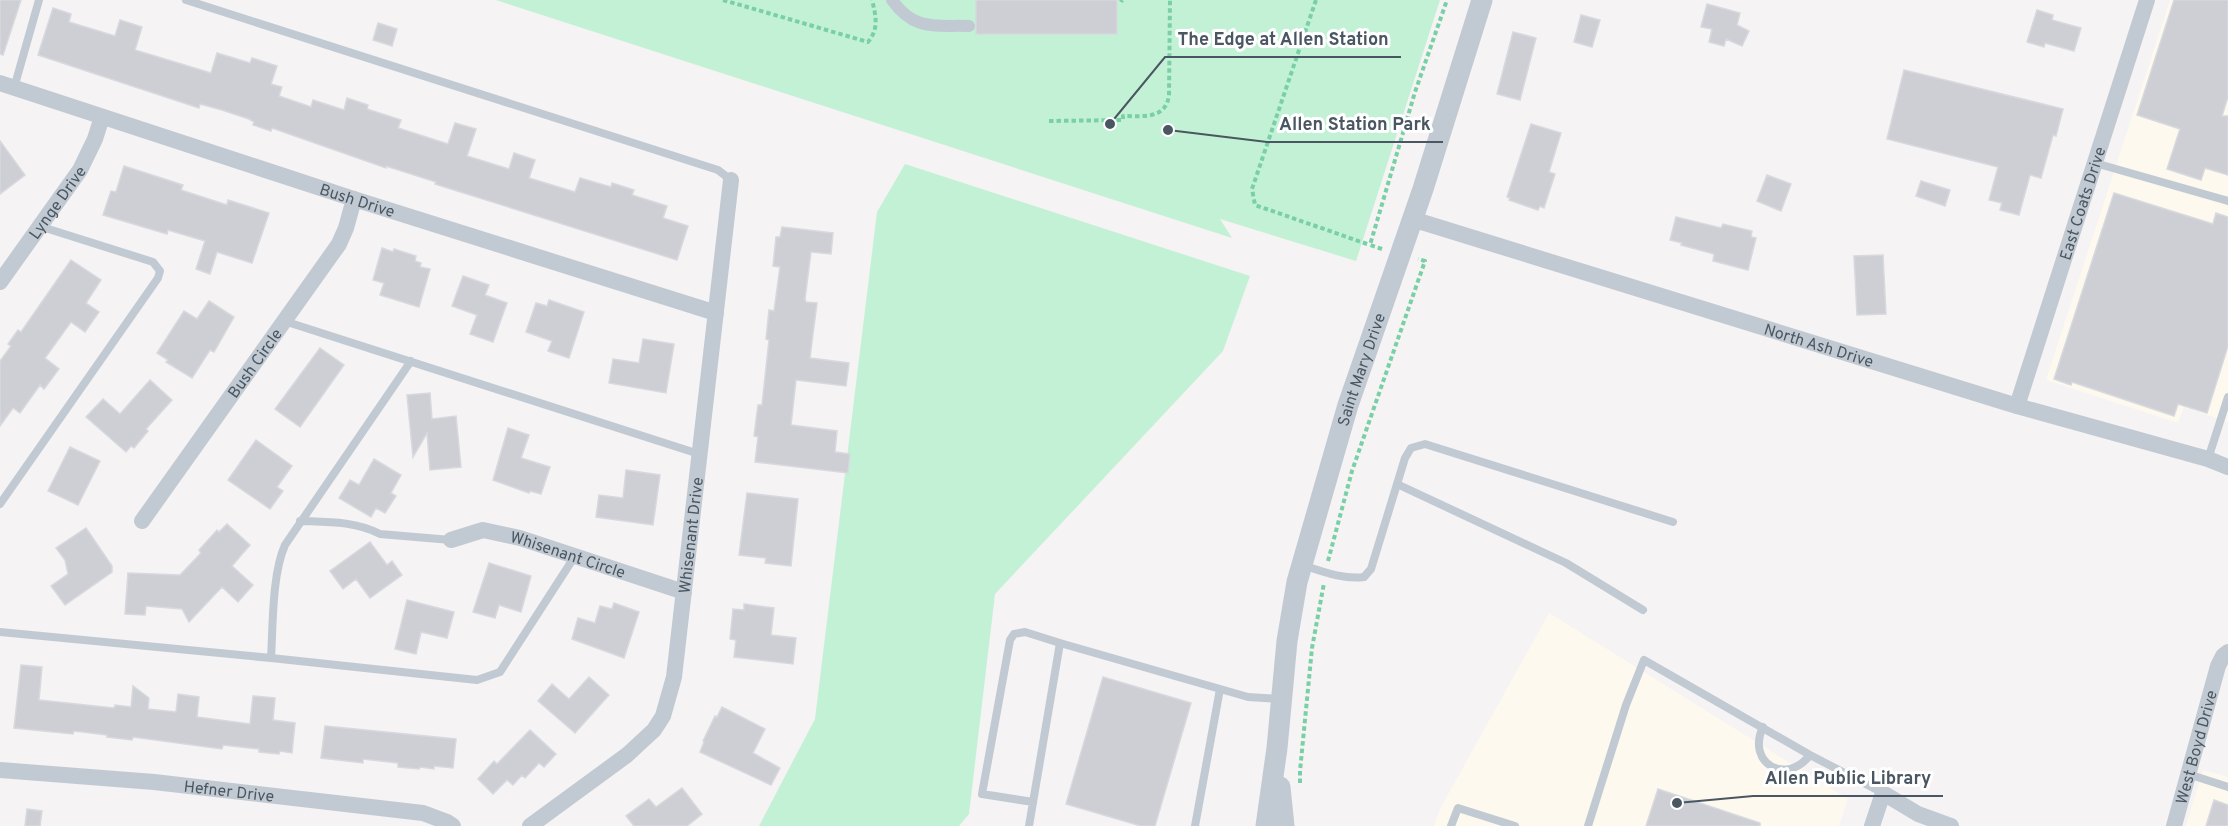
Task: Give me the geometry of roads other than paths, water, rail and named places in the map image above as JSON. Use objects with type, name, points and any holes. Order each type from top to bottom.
[{"type":"street","points":[[892,0],[904,14],[922,25],[969,26]]},
{"type":"street","name":"Saint Mary Drive","points":[[1266,826],[1277,748],[1287,641],[1301,565],[1348,405],[1412,219],[1482,0]]},
{"type":"street","name":"East Coats Drive","points":[[2018,406],[2147,0]]},
{"type":"street","name":"Bush Drive","points":[[7,86],[354,199],[716,313]]},
{"type":"street","name":"Lynge Drive","points":[[0,282],[80,170],[95,139],[102,117]]},
{"type":"street","name":"Whisenant Drive","points":[[530,826],[627,755],[654,730],[663,716],[674,677],[731,180]]},
{"type":"street","name":"Bush Circle","points":[[142,521],[339,244],[354,199]]},
{"type":"street","name":"North Ash Drive","points":[[1412,219],[2018,406],[2208,459],[2228,467]]},
{"type":"street","name":"Whisenant Circle","points":[[451,540],[483,530],[520,538],[684,592]]},
{"type":"street","name":"West Boyd Drive","points":[[2174,826],[2218,666],[2228,652]]},
{"type":"street","name":"Saint Mary Drive","points":[[1277,748],[1284,826]]},
{"type":"street","name":"Hefner Drive","points":[[0,770],[154,782],[423,813],[453,826]]},
{"type":"street","points":[[1872,826],[1883,793],[1918,814],[1951,826]]},
{"type":"lane","points":[[7,86],[39,0]]},
{"type":"lane","points":[[186,0],[718,170],[731,180]]},
{"type":"lane","points":[[2095,163],[2228,201]]},
{"type":"lane","points":[[0,504],[158,278],[160,271],[153,262],[39,226]]},
{"type":"lane","points":[[284,321],[699,454]]},
{"type":"lane","points":[[271,657],[280,555],[300,521],[411,361]]},
{"type":"lane","points":[[2208,459],[2228,397]]},
{"type":"lane","points":[[1301,565],[1326,573],[1364,577],[1371,569],[1405,458],[1411,448],[1425,444],[1672,522]]},
{"type":"lane","points":[[1397,484],[1566,563],[1643,610]]},
{"type":"lane","points":[[300,521],[343,523],[380,534],[451,540]]},
{"type":"lane","points":[[0,632],[271,657],[477,681],[500,672],[575,556]]},
{"type":"lane","points":[[1033,802],[982,794],[1010,640],[1014,634],[1025,632],[1248,697],[1282,699]]},
{"type":"lane","points":[[1029,826],[1060,643]]},
{"type":"lane","points":[[1588,826],[1626,705],[1644,660],[1810,755],[1883,793]]},
{"type":"lane","points":[[1196,826],[1220,689]]},
{"type":"lane","points":[[1763,727],[1759,736],[1759,751],[1764,761],[1771,766],[1779,770],[1791,770],[1804,764],[1810,755]]},
{"type":"lane","points":[[2188,774],[2228,787]]},
{"type":"lane","points":[[1451,826],[1458,808],[1515,826]]},
{"type":"place","name":"The Edge at Allen Station","points":[[1110,124]]},
{"type":"place","name":"Allen Station Park","points":[[1168,130]]},
{"type":"place","name":"Allen Public Library","points":[[1677,803]]}]
